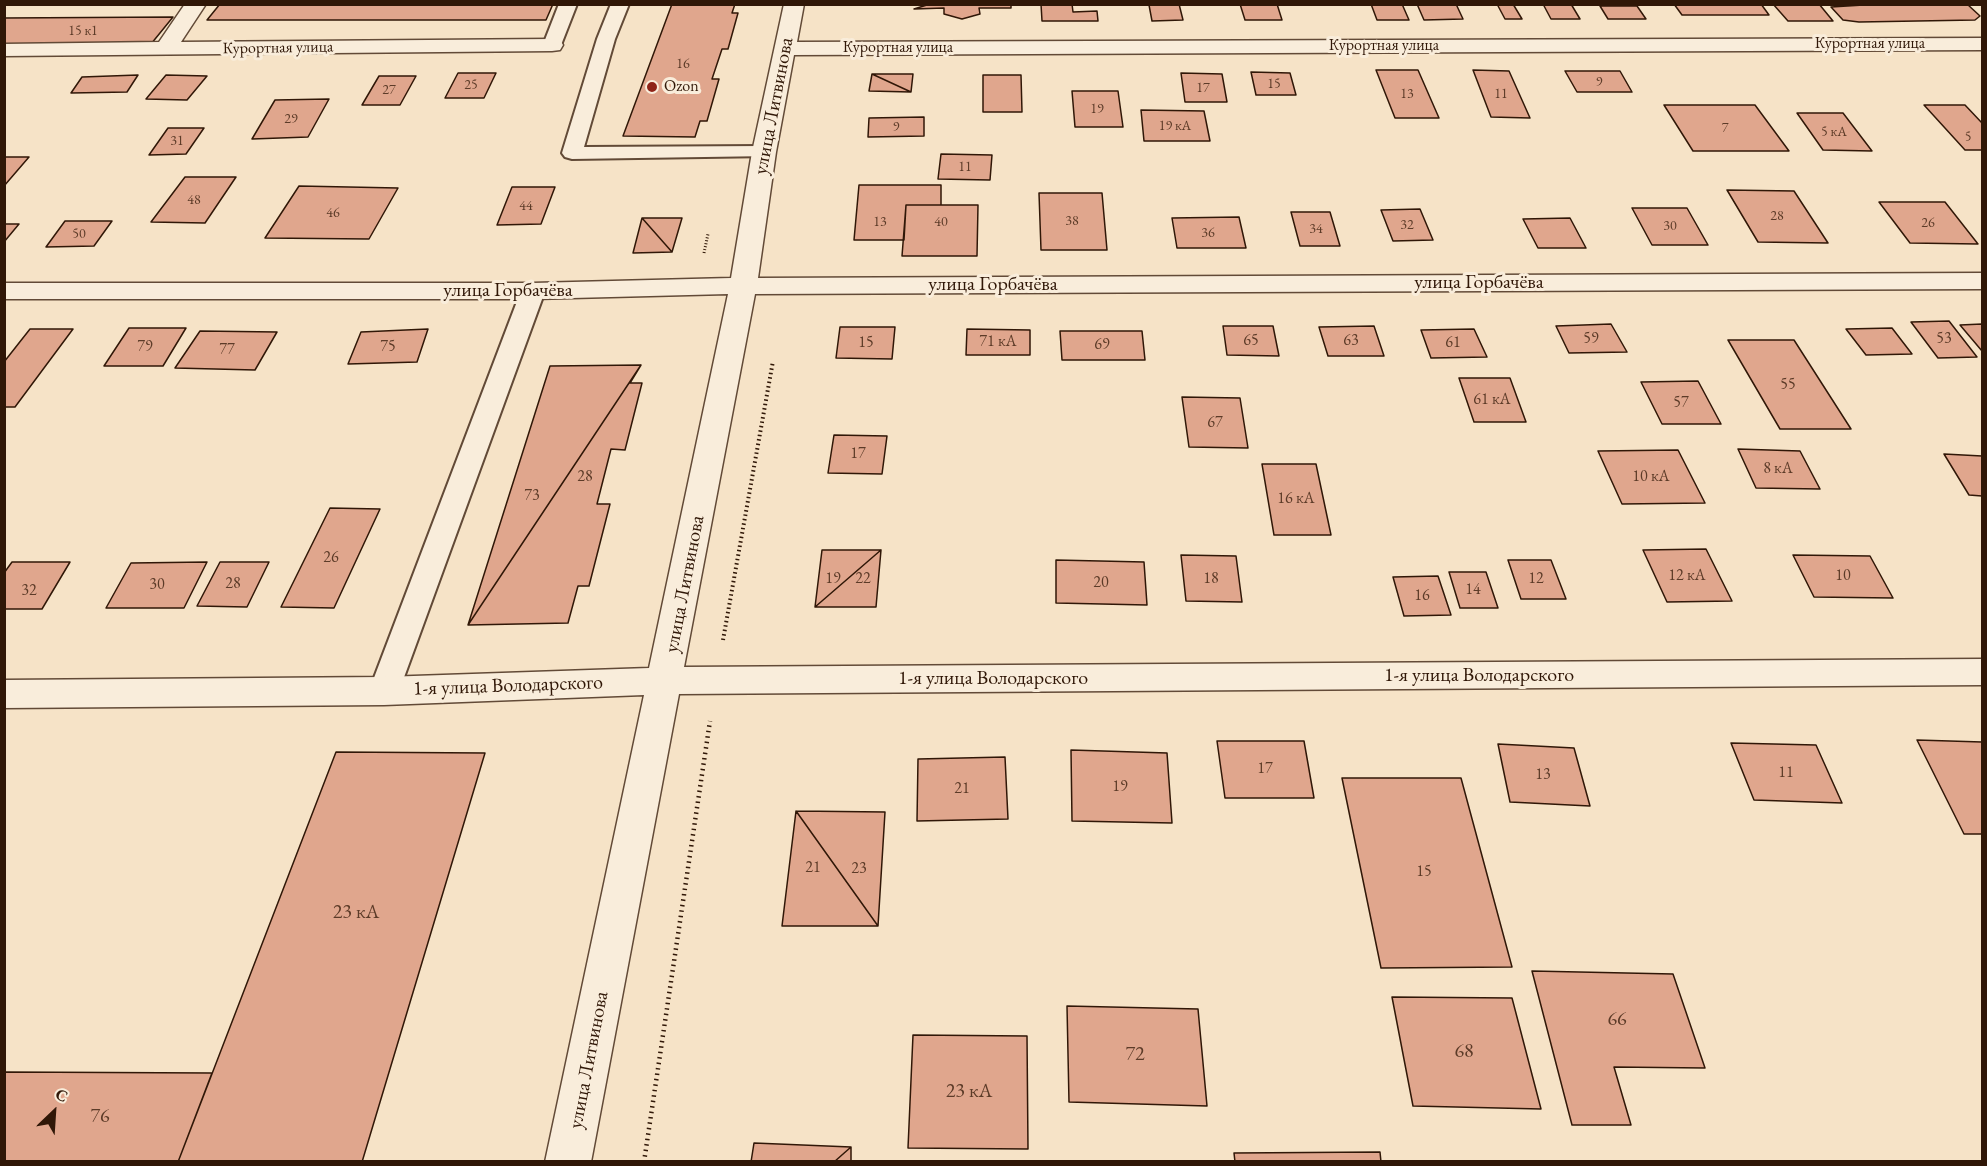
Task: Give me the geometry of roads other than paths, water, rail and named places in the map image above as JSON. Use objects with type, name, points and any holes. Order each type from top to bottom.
[{"type":"street","points":[[165,49],[196,4]]},
{"type":"street","name":"улица Литвинова","points":[[568,1161],[666,681],[743,286],[764,152],[794,4]]},
{"type":"street","name":"Курортная улица","points":[[786,49],[1983,44]]},
{"type":"street","name":"Курортная улица","points":[[4,50],[552,45]]},
{"type":"street","name":"улица Горбачёва","points":[[4,291],[533,291],[743,286],[1983,281]]},
{"type":"street","name":"1-я улица Володарского","points":[[4,694],[384,691],[666,681],[1983,672]]},
{"type":"lane","points":[[552,45],[568,4]]},
{"type":"lane","points":[[620,4],[606,39],[572,153],[764,152]]},
{"type":"lane","points":[[384,691],[533,291]]},
{"type":"place","name":"Ozon","points":[[652,87]]}]
